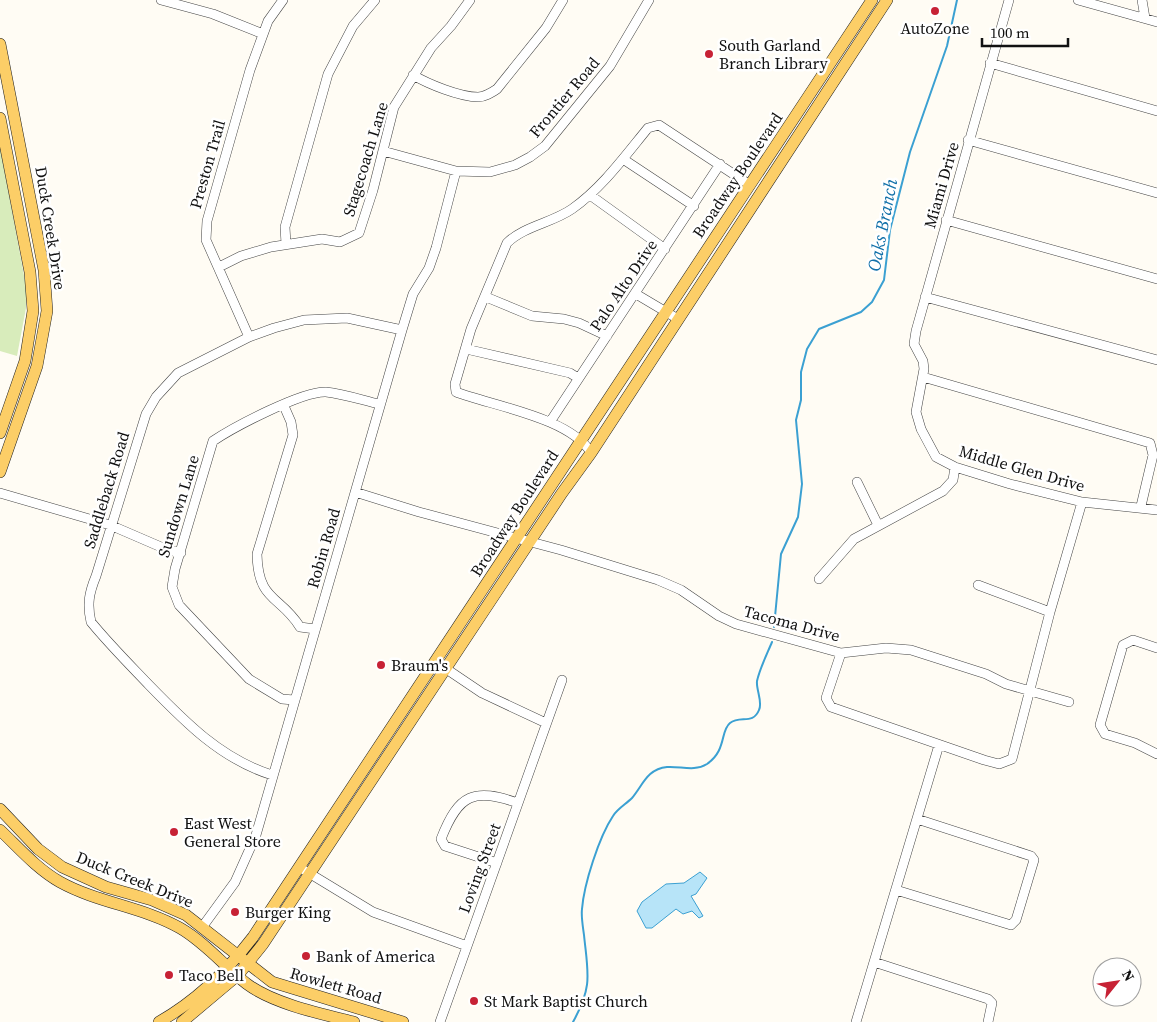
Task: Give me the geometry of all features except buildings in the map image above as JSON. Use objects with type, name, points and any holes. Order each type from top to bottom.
[{"type":"main road","name":"Broadway Boulevard","points":[[182,1022],[238,976],[243,960],[299,867],[872,0]]},
{"type":"main road","name":"Broadway Boulevard","points":[[162,1021],[196,997],[228,967],[243,960],[260,948],[591,453],[887,0]]},
{"type":"main road","name":"Duck Creek Drive","points":[[0,44],[44,270],[47,311],[40,353],[0,472]]},
{"type":"main road","name":"Duck Creek Drive","points":[[0,118],[30,272],[33,311],[25,360],[0,433]]},
{"type":"main road","points":[[30,272],[44,270]]},
{"type":"main road","points":[[19,379],[31,382]]},
{"type":"main road","points":[[347,795],[358,803]]},
{"type":"main road","name":"Duck Creek Drive","points":[[0,809],[38,849],[62,867],[106,887],[170,907],[203,926],[243,960]]},
{"type":"main road","name":"Duck Creek Drive","points":[[0,830],[32,861],[61,882],[99,898],[166,921],[188,933],[238,976]]},
{"type":"main road","points":[[260,948],[261,964],[274,982]]},
{"type":"main road","name":"Rowlett Road","points":[[243,960],[274,982],[403,1022]]},
{"type":"main road","name":"Rowlett Road","points":[[238,976],[257,990],[279,1000],[350,1021]]},
{"type":"main road","points":[[222,990],[237,986],[257,990]]},
{"type":"main road","points":[[350,1021],[351,1005]]},
{"type":"street","points":[[161,0],[214,14],[263,34]]},
{"type":"street","name":"Preston Trail","points":[[249,337],[206,240],[206,221],[250,70],[268,21],[282,0]]},
{"type":"street","points":[[286,244],[286,226],[328,74],[353,26],[375,0]]},
{"type":"street","name":"Stagecoach Lane","points":[[218,267],[241,256],[286,244],[322,239],[340,242],[359,233],[384,151],[394,107],[431,48],[451,26],[470,0]]},
{"type":"street","points":[[413,75],[425,82],[464,94],[478,97],[489,94],[497,89],[546,28],[563,0]]},
{"type":"street","name":"Frontier Road","points":[[384,151],[456,171],[490,172],[515,165],[545,146],[610,66],[649,0]]},
{"type":"street","name":"Miami Drive","points":[[923,376],[923,361],[914,344],[925,296],[1008,0]]},
{"type":"street","points":[[1078,0],[1157,22]]},
{"type":"street","points":[[1108,8],[1114,0]]},
{"type":"street","points":[[1142,0],[1145,18]]},
{"type":"street","points":[[990,63],[1157,110]]},
{"type":"street","points":[[591,453],[582,439],[550,422],[456,392],[455,384],[472,329],[486,297],[500,256],[507,243],[515,235],[550,222],[590,195],[648,128],[659,125],[750,185]]},
{"type":"street","points":[[968,140],[1157,193]]},
{"type":"street","points":[[623,159],[694,206]]},
{"type":"street","name":"Palo Alto Drive","points":[[550,422],[720,164]]},
{"type":"street","name":"Robin Road","points":[[203,926],[234,882],[252,843],[379,404],[413,294],[429,268],[456,171]]},
{"type":"street","points":[[590,195],[664,249]]},
{"type":"street","points":[[946,220],[1157,279]]},
{"type":"street","points":[[636,294],[678,319]]},
{"type":"street","points":[[925,296],[1157,360]]},
{"type":"street","points":[[486,297],[532,316],[564,319],[579,323],[607,336]]},
{"type":"street","name":"Saddleback Road","points":[[272,775],[255,770],[222,752],[194,730],[106,641],[91,622],[88,594],[96,576],[138,435],[156,397],[178,373],[249,337],[304,320],[347,318],[402,330]]},
{"type":"street","points":[[466,349],[570,373],[578,378]]},
{"type":"street","points":[[923,376],[1150,443],[1153,455],[1141,506]]},
{"type":"street","name":"Middle Glen Drive","points":[[923,376],[916,412],[921,429],[936,457],[955,467],[1010,484],[1082,502],[1141,506],[1157,510]]},
{"type":"street","name":"Sundown Lane","points":[[294,700],[282,699],[249,679],[178,605],[172,587],[213,441],[242,424],[312,394],[325,392],[379,404]]},
{"type":"street","points":[[284,406],[291,422],[292,435],[257,554],[257,572],[262,586],[282,608],[293,616],[300,627],[315,629]]},
{"type":"street","points":[[819,579],[854,539],[942,491],[953,480],[955,467]]},
{"type":"street","points":[[857,482],[878,525]]},
{"type":"street","name":"Tacoma Drive","points":[[355,492],[420,512],[531,541],[658,580],[682,590],[719,616],[736,624],[841,653],[886,648],[910,650],[941,659],[1030,691],[1069,702]]},
{"type":"street","points":[[0,493],[110,525],[131,532],[152,544],[181,553]]},
{"type":"street","points":[[841,653],[826,698],[831,707],[1000,764],[1012,759],[1050,612],[1082,502]]},
{"type":"street","points":[[978,585],[1050,612]]},
{"type":"street","points":[[1157,648],[1133,640],[1125,643],[1121,648],[1100,725],[1101,730],[1157,754]]},
{"type":"street","points":[[435,662],[482,693],[546,723]]},
{"type":"street","name":"Loving Street","points":[[440,1022],[562,680]]},
{"type":"street","points":[[856,1022],[939,745]]},
{"type":"street","points":[[497,863],[445,846],[441,839],[454,815],[469,798],[479,794],[495,795],[518,804]]},
{"type":"street","points":[[896,890],[1011,925],[1016,920],[1034,860],[1031,856],[918,819]]},
{"type":"street","points":[[299,867],[373,912],[467,946]]},
{"type":"street","points":[[874,962],[988,999],[992,1003],[988,1022]]},
{"type":"green space","points":[[0,146],[26,286],[26,308],[17,356],[0,351]]},
{"type":"water","points":[[700,872],[707,878],[696,894],[691,896],[703,916],[699,918],[692,911],[683,914],[676,909],[652,928],[646,928],[637,911],[642,902],[666,884],[684,883]]},
{"type":"waterway","name":"Oaks Branch","points":[[774,627],[781,554],[798,517],[802,484],[796,420],[801,400],[801,372],[807,349],[819,329],[861,312],[872,302],[884,280],[890,230],[910,152],[947,46],[957,0]]},
{"type":"waterway","name":"Oaks Branch","points":[[573,1022],[584,999],[588,970],[582,915],[583,899],[593,861],[608,825],[615,813],[632,798],[650,774],[660,768],[697,768],[707,764],[718,753],[727,726],[734,721],[750,719],[756,715],[760,707],[757,681],[772,642]]},
{"type":"place","name":"AutoZone","points":[[935,11]]},
{"type":"place","name":"South Garland Branch Library","points":[[709,54]]},
{"type":"place","name":"Braum's","points":[[381,665]]},
{"type":"place","name":"East West General Store","points":[[174,832]]},
{"type":"place","name":"Burger King","points":[[235,912]]},
{"type":"place","name":"Bank of America","points":[[306,956]]},
{"type":"place","name":"Taco Bell","points":[[169,975]]},
{"type":"place","name":"St Mark Baptist Church","points":[[474,1001]]}]
